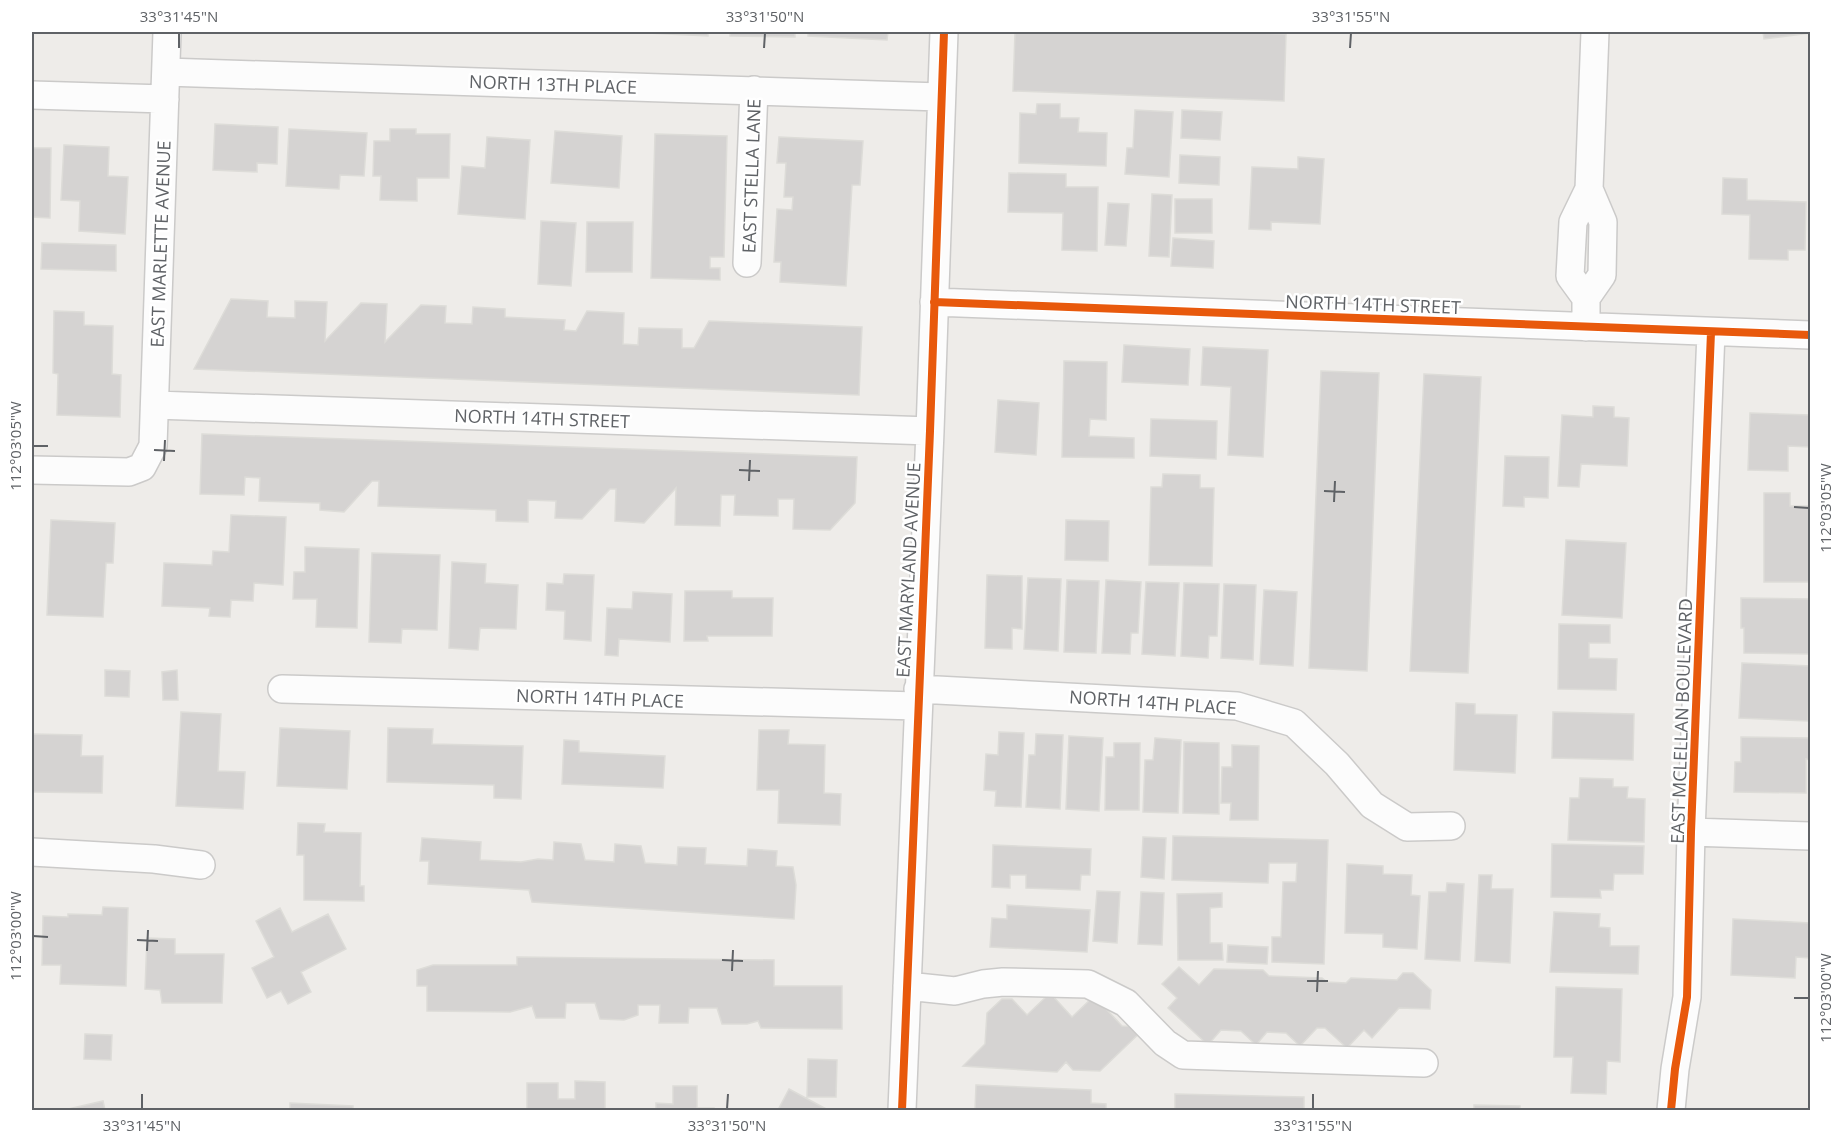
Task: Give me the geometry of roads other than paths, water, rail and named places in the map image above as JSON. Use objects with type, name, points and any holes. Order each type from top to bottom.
[{"type":"street","name":"EAST MARLETTE AVENUE","points":[[32,470],[129,472],[142,466],[153,446],[167,32]]},
{"type":"street","name":"EAST MARYLAND AVENUE","points":[[902,1110],[944,32]]},
{"type":"street","points":[[1587,298],[1570,276],[1573,222],[1589,189],[1595,32]]},
{"type":"street","name":"NORTH 13TH PLACE","points":[[166,72],[940,97]]},
{"type":"street","name":"EAST STELLA LANE","points":[[747,263],[754,90]]},
{"type":"street","points":[[32,95],[165,99]]},
{"type":"street","points":[[1586,327],[1587,298],[1602,275],[1604,222],[1589,189]]},
{"type":"street","points":[[1572,244],[1603,245]]},
{"type":"street","name":"NORTH 14TH STREET","points":[[934,302],[1810,335]]},
{"type":"street","name":"EAST MCLELLAN BOULEVARD","points":[[1671,1110],[1675,1069],[1687,998],[1710,332]]},
{"type":"street","name":"NORTH 14TH STREET","points":[[155,405],[930,431]]},
{"type":"street","name":"NORTH 14TH PLACE","points":[[282,688],[918,698],[1238,706],[1294,723],[1337,764],[1372,805],[1407,827],[1451,826]]},
{"type":"street","points":[[1691,832],[1810,836]]},
{"type":"street","points":[[32,852],[154,858],[201,866]]},
{"type":"street","points":[[907,987],[955,991],[1003,982],[1088,984],[1126,1003],[1165,1043],[1183,1055],[1424,1063]]}]
